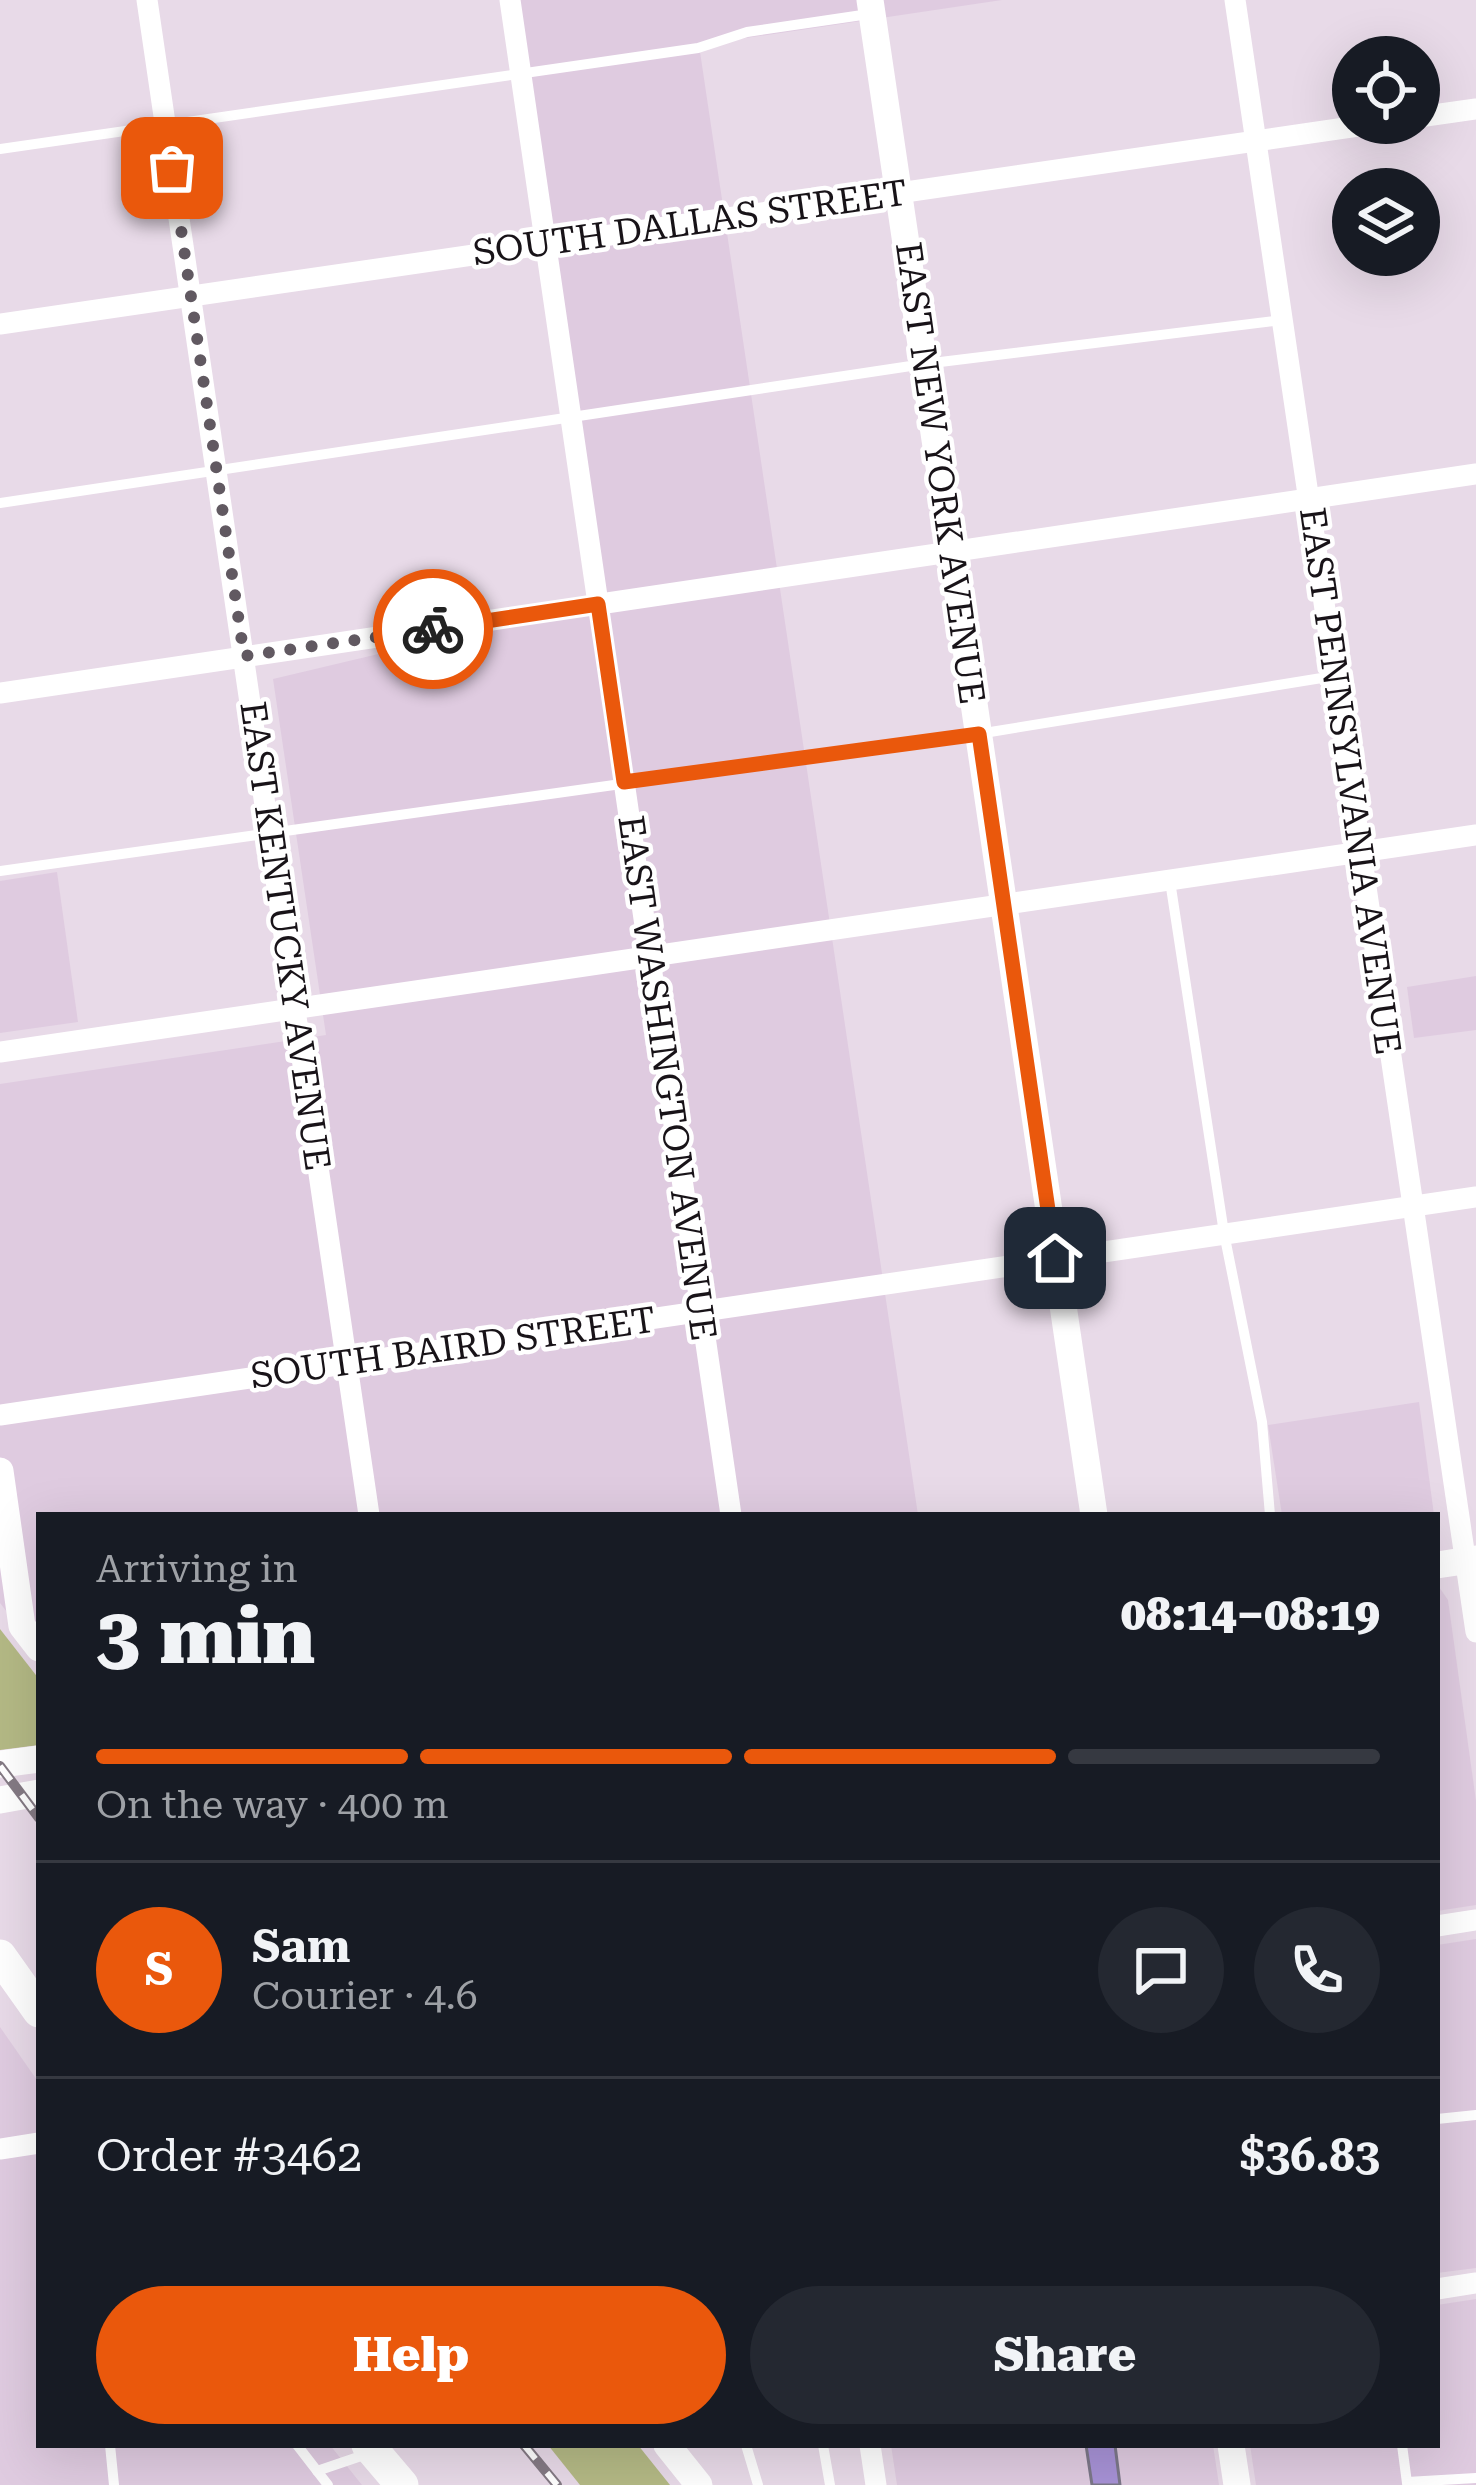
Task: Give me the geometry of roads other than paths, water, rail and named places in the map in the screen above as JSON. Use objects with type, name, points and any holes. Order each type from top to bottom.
[{"type":"main road","points":[[0,1956],[36,2007]]},
{"type":"main road","points":[[371,2448],[402,2485]]},
{"type":"street","name":"EAST KENTUCKY AVENUE","points":[[147,0],[369,1512]]},
{"type":"street","name":"EAST WASHINGTON AVENUE","points":[[510,0],[731,1512]]},
{"type":"street","name":"EAST PENNSYLVANIA AVENUE","points":[[1235,0],[1413,1206],[1471,1560],[1476,1632]]},
{"type":"street","name":"EAST NEW YORK AVENUE","points":[[871,7],[1094,1512]]},
{"type":"street","points":[[1440,114],[1476,109]]},
{"type":"street","name":"SOUTH DALLAS STREET","points":[[0,324],[1332,130]]},
{"type":"street","points":[[0,693],[1476,474]]},
{"type":"street","points":[[0,1052],[1476,835]]},
{"type":"street","name":"SOUTH BAIRD STREET","points":[[0,1414],[1476,1197]]},
{"type":"street","points":[[0,1471],[31,1637]]},
{"type":"street","points":[[1440,1565],[1471,1560]]},
{"type":"street","points":[[0,1598],[31,1637]]},
{"type":"street","points":[[0,1764],[36,1759]]},
{"type":"street","points":[[0,1800],[36,1794]]},
{"type":"street","points":[[1440,1926],[1476,1920]]},
{"type":"street","points":[[0,2149],[36,2144]]},
{"type":"street","points":[[1440,2289],[1476,2284]]},
{"type":"street","points":[[669,2448],[698,2485]]},
{"type":"street","points":[[870,2448],[876,2485]]},
{"type":"street","points":[[1231,2448],[1237,2485]]},
{"type":"lane","points":[[0,149],[698,48],[747,32],[871,7]]},
{"type":"lane","points":[[0,503],[924,364],[1282,320]]},
{"type":"lane","points":[[0,872],[979,734],[1334,676]]},
{"type":"lane","points":[[1170,881],[1224,1234],[1262,1422],[1270,1512]]},
{"type":"lane","points":[[1440,2119],[1476,2115]]},
{"type":"lane","points":[[110,2448],[114,2485]]},
{"type":"lane","points":[[299,2448],[328,2485]]},
{"type":"lane","points":[[317,2471],[371,2448]]},
{"type":"lane","points":[[747,2448],[758,2485]]},
{"type":"lane","points":[[824,2448],[830,2485]]},
{"type":"lane","points":[[1402,2448],[1407,2483],[1476,2478]]},
{"type":"railway","points":[[0,1766],[36,1814]]},
{"type":"railway","points":[[526,2448],[557,2485]]}]
